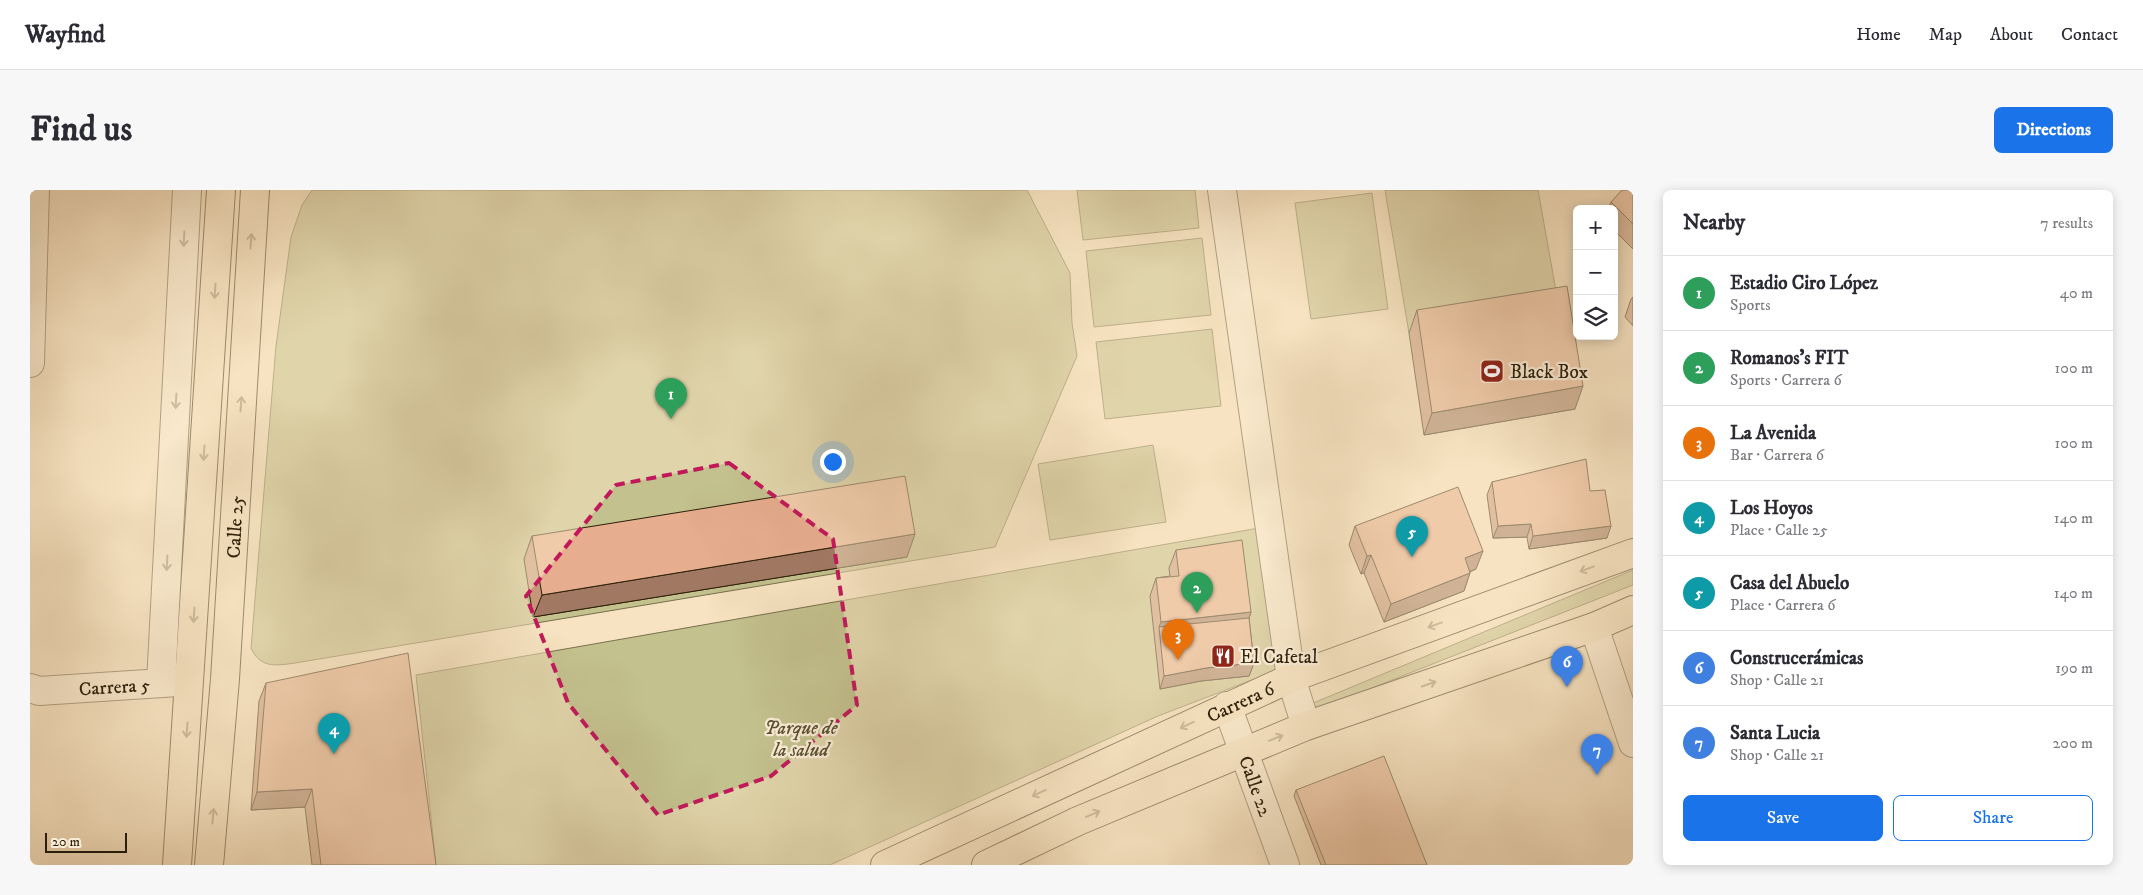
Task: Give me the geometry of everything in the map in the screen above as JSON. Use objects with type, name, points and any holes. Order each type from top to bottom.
[{"type":"main road","name":"Calle 25","points":[[177,865],[221,190]]},
{"type":"main road","name":"Calle 25","points":[[209,865],[224,679],[254,190]]},
{"type":"main road","name":"Carrera 6","points":[[885,865],[1227,706],[1292,678],[1633,553]]},
{"type":"main road","points":[[986,865],[1078,821],[1306,726],[1594,626],[1633,610]]},
{"type":"street","points":[[30,363],[35,190]]},
{"type":"street","points":[[161,684],[187,190]]},
{"type":"street","points":[[1222,190],[1292,678],[1306,726]]},
{"type":"street","points":[[1594,626],[1633,743]]},
{"type":"street","name":"Carrera 5","points":[[35,689],[190,682]]},
{"type":"street","name":"Calle 22","points":[[1227,706],[1285,865]]},
{"type":"highlighted area","points":[[729,463],[833,539],[857,705],[771,776],[658,815],[568,703],[526,596],[616,485]]},
{"type":"green space","points":[[312,190],[1027,190],[1070,273],[1072,323],[1077,356],[995,547],[295,663],[269,664],[259,659],[251,648],[276,346],[291,237],[302,205]]},
{"type":"green space","points":[[1077,190],[1195,190],[1199,228],[1083,240]]},
{"type":"green space","points":[[1385,190],[1538,190],[1559,308],[1409,333]]},
{"type":"green space","points":[[1372,193],[1388,309],[1311,319],[1295,203]]},
{"type":"green space","points":[[1202,238],[1211,315],[1094,327],[1086,251]]},
{"type":"green space","points":[[1212,329],[1221,406],[1105,419],[1096,342]]},
{"type":"green space","points":[[1153,445],[1166,522],[1050,540],[1038,464]]},
{"type":"green space","name":"Parque de la salud","points":[[1259,528],[1278,670],[1158,716],[830,865],[436,865],[416,675]]},
{"type":"green space","points":[[1633,570],[1633,585],[1311,712],[1306,706]]},
{"type":"building","points":[[1622,190],[1633,190],[1633,224],[1618,209],[1618,205],[1614,205],[1611,202]]},
{"type":"building","name":"Black Box","points":[[1567,286],[1573,324],[1573,340],[1576,340],[1583,386],[1432,413],[1417,310]]},
{"type":"building","points":[[1586,459],[1590,491],[1605,490],[1611,526],[1533,536],[1531,524],[1498,526],[1492,482]]},
{"type":"building","points":[[905,476],[915,534],[542,595],[532,536]]},
{"type":"building","points":[[1458,487],[1483,551],[1465,558],[1470,573],[1391,604],[1371,555],[1367,556],[1355,526]]},
{"type":"building","points":[[1242,540],[1251,612],[1161,622],[1156,578],[1179,576],[1176,550]]},
{"type":"building","points":[[1249,618],[1254,663],[1206,668],[1164,676],[1159,627]]},
{"type":"building","points":[[408,653],[436,865],[321,865],[312,789],[257,792],[266,683]]},
{"type":"building","points":[[1384,756],[1427,865],[1326,865],[1296,790]]},
{"type":"place","name":"Black Box","points":[[1492,371]]},
{"type":"place","name":"Estadio Ciro López","points":[[671,419]]},
{"type":"place","name":"Casa del Abuelo","points":[[1412,557]]},
{"type":"place","name":"Romanos's FIT","points":[[1197,613]]},
{"type":"place","name":"El Cafetal","points":[[1223,656]]},
{"type":"place","name":"La Avenida","points":[[1178,660]]},
{"type":"place","name":"Construcerámicas","points":[[1567,687]]},
{"type":"place","name":"Los Hoyos","points":[[334,754]]},
{"type":"place","name":"Santa Lucia","points":[[1597,775]]}]
